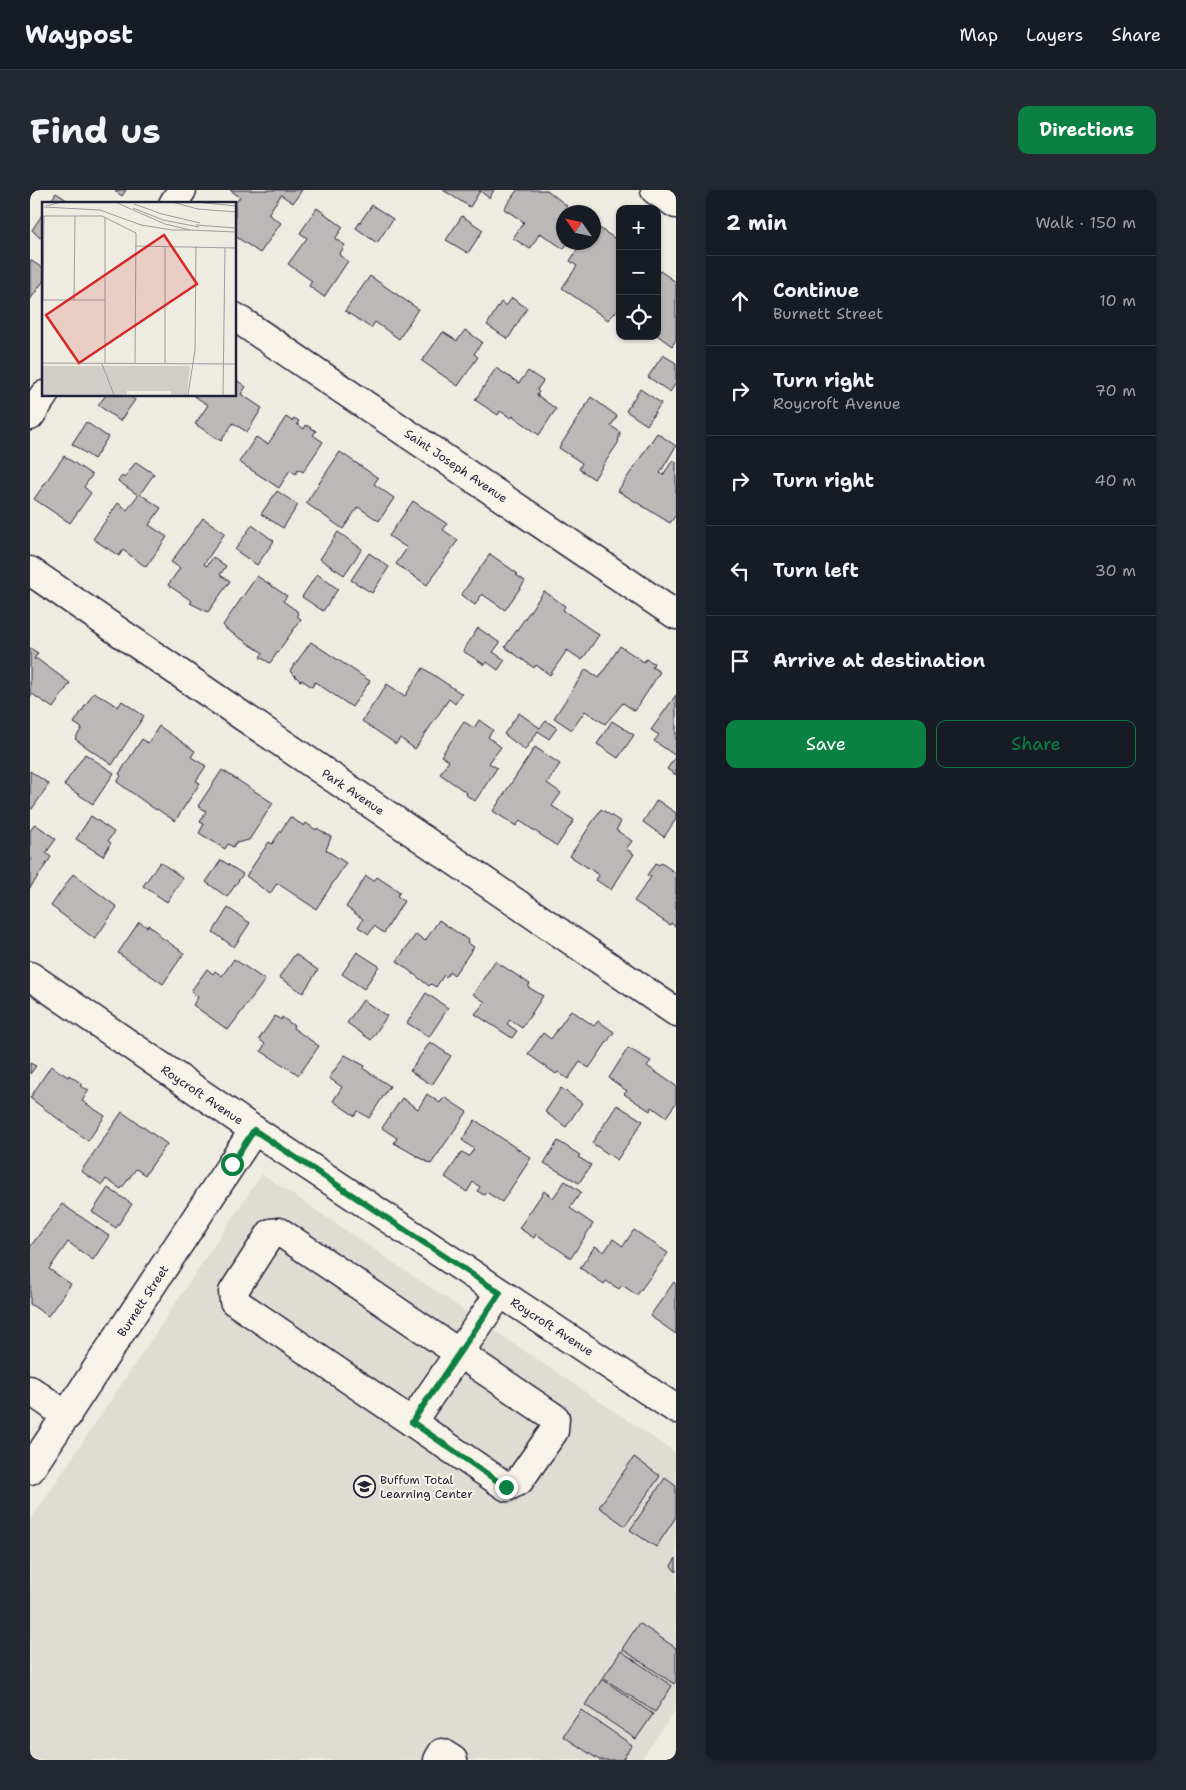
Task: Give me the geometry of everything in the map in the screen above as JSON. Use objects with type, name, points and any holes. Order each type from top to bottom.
[{"type":"street","points":[[174,202],[182,190]]},
{"type":"street","points":[[655,190],[676,204]]},
{"type":"street","name":"Saint Joseph Avenue","points":[[236,317],[676,615]]},
{"type":"street","points":[[30,416],[43,396]]},
{"type":"street","name":"Park Avenue","points":[[30,571],[676,1012]]},
{"type":"street","name":"Roycroft Avenue","points":[[30,976],[254,1130],[676,1409]]},
{"type":"street","name":"Burnett Street","points":[[30,1470],[254,1130]]},
{"type":"street","points":[[280,1232],[555,1418],[554,1431],[519,1481],[506,1487],[412,1422],[234,1301],[233,1292],[271,1233],[280,1232]]},
{"type":"street","points":[[412,1422],[500,1293]]},
{"type":"street","points":[[30,1390],[67,1416]]},
{"type":"street","points":[[438,1760],[442,1754],[453,1760]]},
{"type":"shaded area","name":"Buffum Total Learning Center","points":[[262,1174],[676,1453],[676,1709],[641,1760],[30,1760],[30,1521]]},
{"type":"building","points":[[114,190],[126,190],[122,196]]},
{"type":"building","points":[[230,190],[302,190],[293,203],[281,195],[268,214],[281,223],[260,253],[236,237],[236,203],[240,197]]},
{"type":"building","points":[[443,190],[494,190],[489,198],[480,191],[470,207]]},
{"type":"building","points":[[517,190],[547,190],[566,205],[556,205],[556,244],[540,233],[530,249],[513,238],[524,222],[504,209]]},
{"type":"building","points":[[56,193],[70,202],[50,202]]},
{"type":"building","points":[[372,205],[393,219],[377,243],[356,228]]},
{"type":"building","points":[[317,208],[343,227],[335,239],[345,245],[339,255],[348,261],[324,297],[309,286],[312,281],[288,264],[307,238],[300,233]]},
{"type":"building","points":[[42,215],[42,236],[40,238],[32,230]]},
{"type":"building","points":[[462,216],[483,230],[468,253],[446,240]]},
{"type":"building","points":[[601,229],[616,239],[616,312],[608,320],[562,288],[577,266],[570,261],[577,250],[601,250]]},
{"type":"building","points":[[30,260],[42,268],[42,283],[30,300]]},
{"type":"building","points":[[661,272],[676,282],[676,340],[672,346],[661,338]]},
{"type":"building","points":[[370,276],[418,309],[399,339],[375,322],[371,328],[345,311]]},
{"type":"building","points":[[512,298],[527,308],[508,339],[487,325],[501,302],[506,306]]},
{"type":"building","points":[[465,330],[482,342],[474,354],[478,357],[458,386],[422,361],[443,332],[457,341]]},
{"type":"building","points":[[663,355],[676,363],[676,383],[670,392],[648,377]]},
{"type":"building","points":[[496,368],[519,383],[528,371],[543,381],[537,390],[539,392],[537,395],[556,409],[539,435],[513,416],[511,418],[500,411],[498,415],[475,400]]},
{"type":"building","points":[[236,380],[246,387],[241,394],[262,408],[247,432],[233,423],[221,441],[195,424],[208,405],[194,396],[236,396]]},
{"type":"building","points":[[640,389],[661,403],[647,425],[626,411]]},
{"type":"building","points":[[105,396],[129,396],[135,400],[120,421],[98,405]]},
{"type":"building","points":[[591,397],[617,416],[611,426],[620,432],[618,443],[594,479],[579,469],[582,463],[559,448]]},
{"type":"building","points":[[286,417],[292,421],[294,418],[299,421],[297,424],[304,429],[306,425],[316,431],[313,435],[323,442],[303,472],[298,469],[296,474],[290,470],[279,488],[239,462],[256,437],[268,444]]},
{"type":"building","points":[[86,422],[108,437],[94,459],[72,444]]},
{"type":"building","points":[[657,433],[676,446],[660,473],[663,475],[673,460],[676,462],[676,515],[670,523],[618,491]]},
{"type":"building","points":[[340,452],[378,478],[374,484],[394,498],[379,521],[358,507],[343,529],[306,503]]},
{"type":"building","points":[[64,456],[92,475],[84,487],[91,493],[70,523],[34,499]]},
{"type":"building","points":[[136,462],[154,474],[140,494],[161,508],[149,525],[167,537],[146,567],[123,550],[119,556],[93,539],[118,503],[127,510],[138,495],[118,481],[122,476],[124,478]]},
{"type":"building","points":[[277,491],[298,505],[283,528],[261,514]]},
{"type":"building","points":[[413,501],[447,524],[443,530],[458,540],[427,585],[396,564],[407,548],[389,536]]},
{"type":"building","points":[[203,518],[225,533],[204,564],[207,566],[213,557],[226,566],[220,575],[230,581],[208,612],[190,603],[192,601],[168,585],[180,568],[171,562]]},
{"type":"building","points":[[252,525],[274,541],[257,565],[235,550]]},
{"type":"building","points":[[338,532],[362,549],[344,575],[320,559]]},
{"type":"building","points":[[369,553],[389,567],[372,593],[351,580]]},
{"type":"building","points":[[490,554],[525,581],[505,610],[482,594],[475,605],[461,595]]},
{"type":"building","points":[[317,574],[338,589],[323,611],[302,597]]},
{"type":"building","points":[[257,576],[287,596],[283,601],[297,611],[298,617],[301,619],[270,663],[260,657],[263,653],[226,629],[223,625]]},
{"type":"building","points":[[544,591],[565,606],[563,610],[599,635],[582,660],[567,650],[550,675],[536,665],[534,668],[505,647]]},
{"type":"building","points":[[478,628],[500,643],[493,652],[505,660],[498,670],[487,662],[485,665],[463,651]]},
{"type":"building","points":[[311,642],[370,681],[352,707],[315,682],[312,687],[302,680],[300,681],[290,671]]},
{"type":"building","points":[[620,646],[644,662],[646,659],[654,663],[652,667],[660,672],[635,711],[623,703],[605,724],[585,711],[572,730],[554,718],[586,669],[599,678]]},
{"type":"building","points":[[30,648],[38,653],[34,659],[37,659],[70,683],[53,708],[32,694],[30,697]]},
{"type":"building","points":[[423,668],[462,694],[455,704],[449,699],[415,749],[400,738],[396,744],[362,721],[387,684],[405,696]]},
{"type":"building","points":[[94,692],[118,707],[122,701],[144,716],[112,765],[75,739],[82,728],[74,723]]},
{"type":"building","points":[[676,695],[676,756],[654,741],[659,735],[651,730]]},
{"type":"building","points":[[519,713],[540,728],[546,721],[557,728],[549,739],[538,731],[525,750],[504,734]]},
{"type":"building","points":[[479,720],[493,730],[488,737],[501,747],[489,763],[497,768],[475,801],[440,774],[449,761],[441,756],[464,722],[474,728]]},
{"type":"building","points":[[612,721],[634,735],[618,758],[597,744]]},
{"type":"building","points":[[159,726],[195,751],[191,757],[206,766],[196,781],[200,783],[175,821],[117,782],[121,776],[119,774],[142,739],[148,743]]},
{"type":"building","points":[[535,747],[560,764],[547,783],[561,793],[552,806],[574,820],[557,846],[520,821],[516,826],[493,811]]},
{"type":"building","points":[[85,754],[114,773],[93,804],[64,785]]},
{"type":"building","points":[[676,756],[676,775],[667,769]]},
{"type":"building","points":[[222,770],[273,803],[249,840],[236,843],[233,847],[228,844],[225,849],[199,833],[204,824],[200,822],[206,811],[198,806]]},
{"type":"building","points":[[30,771],[49,784],[32,809],[30,808]]},
{"type":"building","points":[[657,800],[676,813],[676,819],[664,837],[643,822]]},
{"type":"building","points":[[601,809],[621,822],[616,830],[632,841],[626,849],[634,854],[611,890],[596,880],[599,875],[570,856]]},
{"type":"building","points":[[91,816],[114,832],[108,841],[111,843],[103,856],[76,839]]},
{"type":"building","points":[[290,817],[304,826],[306,823],[316,830],[317,828],[331,837],[326,850],[346,863],[316,909],[277,883],[270,894],[246,876],[269,842],[272,844]]},
{"type":"building","points":[[35,824],[56,839],[46,853],[51,857],[30,888],[30,831]]},
{"type":"building","points":[[221,860],[243,874],[227,897],[206,882]]},
{"type":"building","points":[[160,862],[183,878],[167,902],[143,886]]},
{"type":"building","points":[[656,863],[659,865],[661,863],[676,873],[676,927],[634,901],[651,877],[647,875]]},
{"type":"building","points":[[73,874],[117,907],[95,939],[51,906]]},
{"type":"building","points":[[366,876],[374,881],[377,877],[400,892],[397,896],[404,901],[384,933],[374,926],[369,934],[358,927],[363,919],[346,907]]},
{"type":"building","points":[[228,908],[250,923],[234,947],[213,932]]},
{"type":"building","points":[[439,920],[468,940],[467,942],[474,947],[454,975],[450,972],[446,977],[444,975],[436,987],[431,984],[429,986],[397,961],[416,934],[425,941]]},
{"type":"building","points":[[139,922],[147,927],[148,925],[159,933],[158,935],[184,953],[163,984],[118,953]]},
{"type":"building","points":[[357,952],[379,966],[364,989],[342,974]]},
{"type":"building","points":[[295,954],[318,970],[303,993],[279,977]]},
{"type":"building","points":[[234,959],[265,980],[228,1030],[193,1005],[198,997],[191,991],[207,969],[213,974],[215,971],[222,976]]},
{"type":"building","points":[[495,961],[530,984],[528,987],[543,996],[522,1028],[510,1020],[507,1024],[517,1031],[512,1038],[475,1014],[485,1002],[473,994]]},
{"type":"building","points":[[426,993],[448,1008],[429,1037],[407,1023]]},
{"type":"building","points":[[363,1000],[387,1016],[371,1040],[347,1023]]},
{"type":"building","points":[[571,1010],[594,1026],[598,1021],[614,1032],[589,1068],[580,1062],[568,1079],[558,1072],[556,1074],[528,1054],[543,1033],[551,1039]]},
{"type":"building","points":[[275,1016],[281,1020],[282,1017],[294,1026],[293,1028],[319,1046],[299,1075],[261,1051],[265,1044],[259,1039]]},
{"type":"building","points":[[430,1042],[451,1056],[432,1085],[410,1071]]},
{"type":"building","points":[[628,1048],[651,1061],[647,1066],[676,1086],[676,1103],[666,1117],[652,1107],[650,1111],[624,1094],[627,1091],[609,1078]]},
{"type":"building","points":[[345,1055],[365,1066],[364,1069],[390,1086],[369,1118],[358,1111],[355,1116],[333,1101],[342,1087],[329,1078]]},
{"type":"building","points":[[30,1063],[36,1066],[30,1074]]},
{"type":"building","points":[[51,1066],[68,1077],[69,1075],[82,1084],[80,1086],[89,1090],[82,1101],[105,1116],[88,1141],[30,1098]]},
{"type":"building","points":[[561,1088],[582,1103],[566,1127],[545,1112]]},
{"type":"building","points":[[427,1094],[440,1103],[444,1097],[467,1112],[431,1164],[394,1143],[397,1138],[382,1128],[402,1098],[418,1109]]},
{"type":"building","points":[[617,1105],[643,1121],[617,1160],[592,1143]]},
{"type":"building","points":[[122,1112],[167,1144],[145,1175],[136,1169],[121,1189],[106,1179],[102,1185],[81,1171]]},
{"type":"building","points":[[475,1120],[531,1158],[502,1202],[486,1192],[484,1195],[477,1191],[480,1187],[473,1182],[467,1192],[445,1177],[462,1152],[469,1156],[474,1149],[462,1140]]},
{"type":"building","points":[[558,1141],[580,1155],[578,1157],[591,1165],[579,1183],[544,1163]]},
{"type":"building","points":[[565,1181],[581,1192],[570,1208],[593,1224],[571,1258],[536,1234],[534,1238],[519,1228],[544,1191],[553,1198]]},
{"type":"building","points":[[108,1188],[132,1204],[116,1228],[92,1212]]},
{"type":"building","points":[[62,1204],[109,1236],[93,1260],[68,1242],[49,1269],[71,1284],[48,1316],[30,1304],[30,1247]]},
{"type":"building","points":[[634,1230],[668,1253],[637,1295],[622,1285],[619,1289],[606,1281],[604,1284],[580,1268],[595,1246],[604,1252],[613,1239],[623,1246]]},
{"type":"building","points":[[674,1282],[676,1284],[676,1334],[650,1316]]},
{"type":"building","points":[[634,1457],[660,1476],[625,1526],[599,1507]]},
{"type":"building","points":[[665,1478],[676,1486],[676,1517],[656,1547],[630,1530]]},
{"type":"building","points":[[676,1558],[676,1572],[671,1566]]},
{"type":"building","points":[[639,1623],[676,1648],[676,1681],[674,1684],[622,1649]]},
{"type":"building","points":[[621,1651],[672,1686],[655,1712],[603,1678]]},
{"type":"building","points":[[602,1679],[653,1714],[636,1739],[585,1705]]},
{"type":"building","points":[[581,1710],[632,1745],[622,1760],[599,1760],[563,1736]]},
{"type":"place","name":"Buffum Total Learning Center","points":[[364,1487]]},
{"type":"route","points":[[232,1164],[254,1130],[500,1293],[412,1422],[506,1487]]}]
